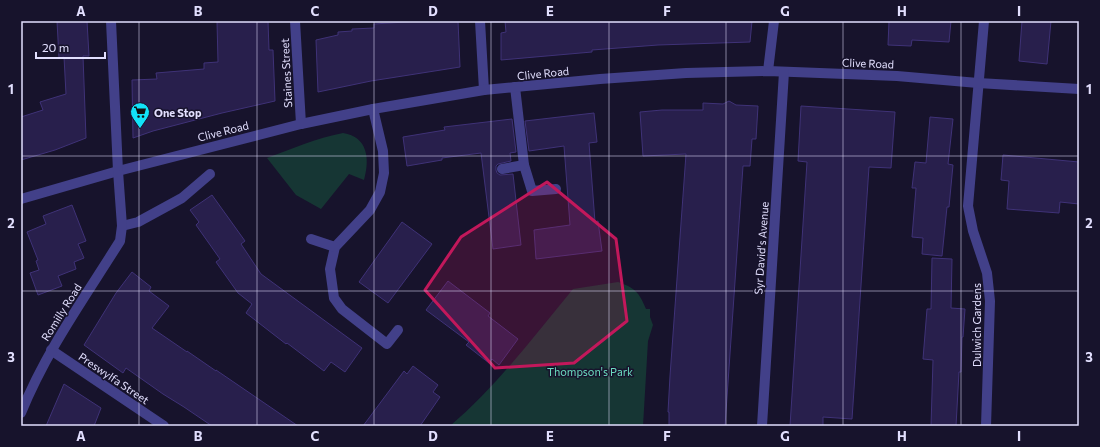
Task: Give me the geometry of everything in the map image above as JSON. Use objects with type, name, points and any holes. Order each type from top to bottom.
[{"type":"street","name":"Romilly Road","points":[[21,413],[51,350],[120,241],[122,226],[111,21]]},
{"type":"street","name":"Staines Street","points":[[295,21],[300,124]]},
{"type":"street","points":[[480,21],[484,90]]},
{"type":"street","points":[[768,71],[774,21]]},
{"type":"street","name":"Dulwich Gardens","points":[[984,21],[968,206],[973,232],[987,273],[990,302],[986,426]]},
{"type":"street","name":"Clive Road","points":[[21,199],[118,171],[300,124],[374,109],[484,90],[600,79],[686,73],[768,71],[897,76],[1079,90]]},
{"type":"street","name":"Syr David's Avenue","points":[[762,426],[784,72]]},
{"type":"street","points":[[515,87],[524,165],[532,191],[556,189]]},
{"type":"street","points":[[374,109],[383,151],[384,173],[380,192],[370,210],[335,247],[330,269],[331,283],[334,298],[342,310],[387,344],[398,330]]},
{"type":"street","points":[[502,168],[524,165]]},
{"type":"street","points":[[122,226],[138,222],[182,198],[210,174]]},
{"type":"street","points":[[311,239],[335,247]]},
{"type":"street","name":"Preswylfa Street","points":[[51,350],[164,426]]},
{"type":"highlighted area","points":[[547,182],[616,239],[627,321],[574,363],[495,368],[425,290],[461,237]]},
{"type":"green space","points":[[343,133],[358,139],[365,150],[367,164],[364,180],[349,174],[321,209],[296,195],[267,158],[314,141]]},
{"type":"green space","name":"Thompson's Park","points":[[618,282],[629,286],[636,291],[646,309],[650,309],[650,317],[653,325],[648,341],[643,426],[450,426],[484,394],[573,289]]},
{"type":"building","points":[[57,21],[87,21],[89,56],[83,56],[86,138],[55,150],[21,160],[21,117],[43,110],[40,102],[66,94],[64,57],[59,58]]},
{"type":"building","points":[[217,21],[268,21],[269,50],[273,50],[275,101],[222,113],[153,131],[133,138],[132,80],[157,79],[156,73],[204,69],[204,63],[218,62]]},
{"type":"building","points":[[421,21],[458,21],[460,67],[371,81],[318,92],[316,40],[338,35],[338,32],[352,31],[352,29],[374,28],[374,24]]},
{"type":"building","points":[[505,21],[752,21],[750,42],[658,45],[592,50],[592,52],[501,60],[501,33],[506,32]]},
{"type":"building","points":[[889,21],[951,21],[949,42],[912,40],[911,46],[888,45]]},
{"type":"building","points":[[1022,21],[1051,21],[1047,64],[1019,61]]},
{"type":"building","points":[[729,101],[736,105],[758,106],[756,139],[752,139],[750,166],[743,166],[725,426],[669,426],[668,412],[670,376],[686,154],[643,156],[640,112],[662,110],[703,110],[703,103],[723,104]]},
{"type":"building","points":[[801,106],[895,112],[891,168],[869,167],[852,419],[823,417],[823,426],[790,426],[807,162],[798,161]]},
{"type":"building","points":[[594,113],[597,142],[589,143],[595,222],[598,221],[602,251],[536,259],[534,230],[570,225],[564,146],[529,151],[525,121]]},
{"type":"building","points":[[930,117],[953,119],[948,164],[953,165],[942,256],[922,254],[923,238],[912,237],[916,188],[912,188],[915,162],[926,163]]},
{"type":"building","points":[[512,119],[516,152],[510,153],[511,161],[498,164],[496,166],[496,170],[500,175],[513,174],[521,245],[493,249],[481,153],[442,158],[442,160],[407,166],[403,137],[445,130],[444,127]]},
{"type":"building","points":[[1003,155],[1079,162],[1079,204],[1060,202],[1059,213],[1007,209],[1009,181],[1001,180]]},
{"type":"building","points":[[212,195],[245,241],[241,244],[261,274],[362,348],[345,372],[331,362],[324,371],[246,313],[252,304],[238,293],[216,262],[220,259],[196,225],[199,222],[190,210]]},
{"type":"building","points":[[72,205],[86,241],[78,244],[84,258],[74,262],[76,269],[58,276],[62,286],[38,295],[30,273],[39,270],[36,261],[38,260],[27,232],[46,224],[43,216]]},
{"type":"building","points":[[402,222],[432,244],[388,303],[359,282]]},
{"type":"building","points":[[932,258],[952,259],[951,308],[965,309],[956,426],[931,426],[933,360],[923,359],[927,309],[931,309]]},
{"type":"building","points":[[132,272],[151,287],[149,291],[169,306],[152,328],[298,426],[212,426],[126,368],[123,373],[84,345],[116,293]]},
{"type":"building","points":[[448,281],[490,313],[488,316],[518,339],[499,365],[492,359],[489,363],[466,345],[469,342],[426,310]]},
{"type":"building","points":[[413,366],[438,385],[433,392],[440,397],[420,426],[363,426],[404,371],[407,374]]},
{"type":"building","points":[[64,384],[101,408],[94,426],[46,426]]},
{"type":"place","name":"One Stop","points":[[140,129]]}]
